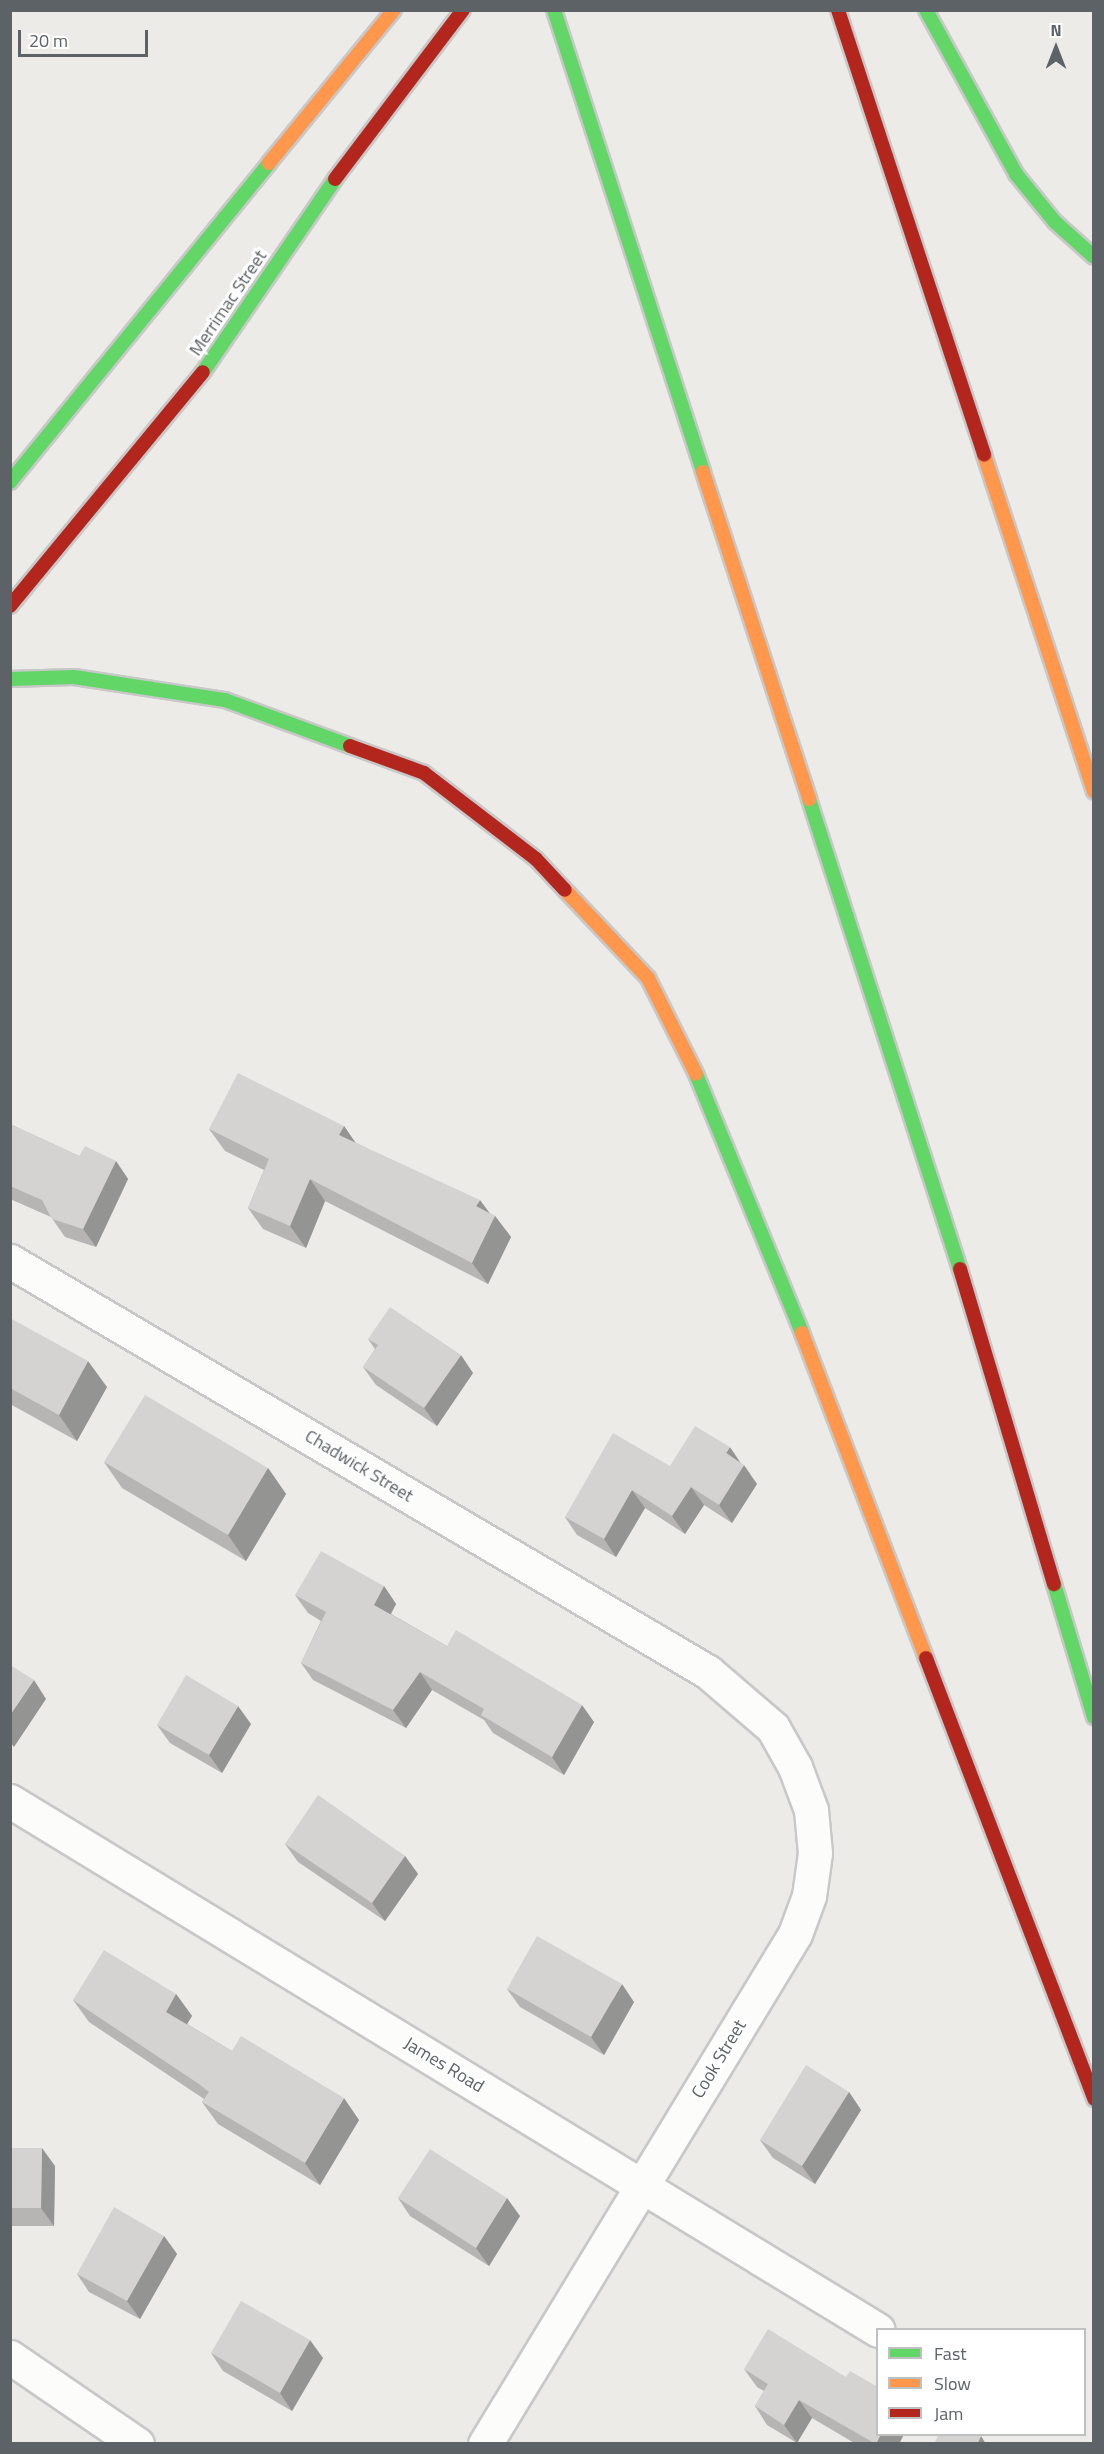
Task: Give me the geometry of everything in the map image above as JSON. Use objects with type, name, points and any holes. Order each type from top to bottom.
[{"type":"main road","name":"Merrimac Street","points":[[10,606],[216,356],[303,222],[463,10]]},
{"type":"main road","points":[[554,10],[937,1191],[1094,1717]]},
{"type":"main road","points":[[838,10],[1094,791]]},
{"type":"main road","points":[[926,10],[1016,174],[1055,222],[1094,257]]},
{"type":"main road","points":[[10,482],[393,12]]},
{"type":"main road","points":[[10,679],[74,677],[225,700],[424,773],[536,859],[648,978],[700,1082],[781,1279],[1094,2099]]},
{"type":"street","name":"Chadwick Street","points":[[10,1261],[708,1672]]},
{"type":"street","name":"Cook Street","points":[[484,2444],[795,1934],[809,1896],[815,1853],[811,1810],[773,1728],[708,1672]]},
{"type":"street","name":"James Road","points":[[10,1801],[876,2329]]},
{"type":"street","points":[[10,2357],[136,2444]]},
{"type":"building","points":[[238,1073],[344,1126],[339,1135],[480,1200],[476,1206],[495,1216],[472,1263],[310,1179],[290,1226],[248,1208],[269,1159],[209,1129]]},
{"type":"building","points":[[10,1124],[79,1156],[85,1146],[116,1161],[83,1229],[52,1219],[42,1200],[10,1186]]},
{"type":"building","points":[[390,1307],[461,1355],[424,1408],[363,1367],[378,1345],[368,1339]]},
{"type":"building","points":[[10,1318],[88,1361],[59,1415],[10,1388]]},
{"type":"building","points":[[145,1395],[268,1468],[228,1535],[104,1462]]},
{"type":"building","points":[[695,1426],[730,1447],[726,1453],[744,1465],[719,1505],[691,1487],[672,1516],[632,1490],[604,1539],[565,1517],[613,1433],[670,1466]]},
{"type":"building","points":[[321,1551],[384,1586],[374,1605],[447,1646],[456,1630],[582,1705],[552,1757],[481,1715],[484,1709],[420,1672],[393,1710],[301,1663],[326,1612],[295,1595]]},
{"type":"building","points":[[10,1665],[34,1680],[10,1715]]},
{"type":"building","points":[[186,1675],[238,1706],[209,1755],[157,1725]]},
{"type":"building","points":[[318,1795],[405,1856],[372,1903],[285,1844]]},
{"type":"building","points":[[537,1936],[622,1984],[591,2037],[507,1989]]},
{"type":"building","points":[[104,1950],[176,1994],[166,2012],[232,2051],[241,2036],[344,2098],[305,2163],[202,2102],[209,2092],[199,2084],[73,2000]]},
{"type":"building","points":[[806,2065],[849,2092],[802,2166],[760,2140]]},
{"type":"building","points":[[10,2148],[42,2148],[41,2208],[10,2208]]},
{"type":"building","points":[[430,2149],[507,2198],[476,2248],[398,2198]]},
{"type":"building","points":[[114,2207],[164,2236],[127,2301],[77,2274]]},
{"type":"building","points":[[241,2301],[310,2340],[280,2393],[211,2353]]},
{"type":"building","points":[[768,2329],[846,2377],[850,2371],[876,2386],[876,2436],[880,2436],[876,2444],[799,2400],[784,2425],[755,2406],[768,2384],[744,2369]]},
{"type":"building","points":[[938,2436],[981,2436],[977,2444],[934,2444]]},
{"type":"traffic: fast","points":[[554,10],[703,472]]},
{"type":"traffic: fast","points":[[926,10],[1016,174],[1055,222],[1094,257]]},
{"type":"traffic: fast","points":[[10,482],[269,163]]},
{"type":"traffic: fast","points":[[203,372],[335,179]]},
{"type":"traffic: fast","points":[[10,679],[74,677],[225,700],[350,746]]},
{"type":"traffic: fast","points":[[809,799],[960,1269]]},
{"type":"traffic: fast","points":[[696,1074],[802,1333]]},
{"type":"traffic: fast","points":[[1054,1584],[1094,1717]]},
{"type":"traffic: slow","points":[[269,163],[394,10]]},
{"type":"traffic: slow","points":[[984,455],[1094,791]]},
{"type":"traffic: slow","points":[[703,472],[809,799]]},
{"type":"traffic: slow","points":[[565,890],[648,978],[696,1074]]},
{"type":"traffic: slow","points":[[802,1333],[926,1658]]},
{"type":"traffic: jam","points":[[335,179],[463,10]]},
{"type":"traffic: jam","points":[[838,10],[984,455]]},
{"type":"traffic: jam","points":[[10,606],[203,372]]},
{"type":"traffic: jam","points":[[350,746],[424,773],[536,859],[565,890]]},
{"type":"traffic: jam","points":[[960,1269],[1054,1584]]},
{"type":"traffic: jam","points":[[926,1658],[1094,2099]]}]
